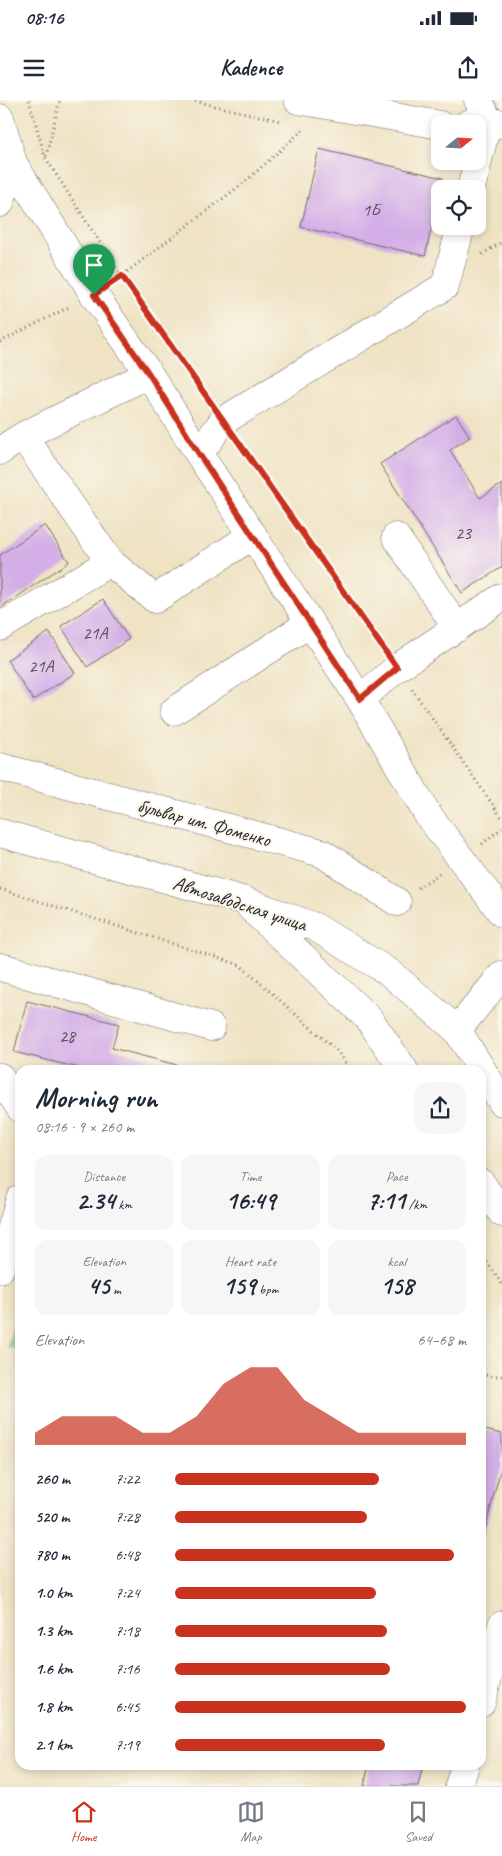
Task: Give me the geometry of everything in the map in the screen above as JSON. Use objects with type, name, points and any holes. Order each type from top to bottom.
[{"type":"street","points":[[294,116],[431,124]]},
{"type":"street","points":[[0,118],[13,163],[94,295],[149,374],[199,454],[360,699],[428,815],[502,913]]},
{"type":"street","points":[[0,203],[13,163]]},
{"type":"street","points":[[199,454],[223,421],[445,286],[459,235]]},
{"type":"street","points":[[0,451],[23,436],[149,374]]},
{"type":"street","points":[[23,436],[110,562],[155,599],[253,535]]},
{"type":"street","points":[[396,537],[456,628]]},
{"type":"street","points":[[0,627],[110,562]]},
{"type":"street","points":[[360,699],[397,668],[502,597]]},
{"type":"street","points":[[174,711],[310,623]]},
{"type":"street","name":"бульвар им. Фоменко","points":[[0,767],[322,853],[397,902]]},
{"type":"street","name":"Автозаводская улица","points":[[0,832],[242,900],[315,927],[390,973],[457,1030],[479,1065]]},
{"type":"street","points":[[242,900],[369,1019],[401,1065]]},
{"type":"street","points":[[0,968],[211,1026]]},
{"type":"street","points":[[457,1030],[502,975]]},
{"type":"street","name":"Автозаводская улица","points":[[486,1076],[502,1102]]},
{"type":"street","points":[[0,1077],[15,1100]]},
{"type":"street","points":[[486,1190],[502,1213]]},
{"type":"street","points":[[0,1269],[15,1216]]},
{"type":"street","points":[[486,1684],[502,1625]]},
{"type":"street","points":[[459,1786],[464,1770]]},
{"type":"path","points":[[29,100],[45,157],[122,276],[502,818]]},
{"type":"path","points":[[45,157],[60,100]]},
{"type":"path","points":[[0,342],[94,295],[122,276],[246,180],[307,127],[294,116],[190,100]]},
{"type":"path","points":[[0,889],[240,965],[337,1051],[347,1065]]},
{"type":"path","points":[[486,1261],[502,1284]]},
{"type":"path","points":[[486,1375],[502,1376]]},
{"type":"green space","points":[[15,1321],[15,1349],[8,1347]]},
{"type":"building","points":[[319,149],[443,178],[443,180],[431,180],[431,230],[425,256],[301,227]]},
{"type":"building","points":[[456,415],[470,437],[450,450],[480,498],[502,484],[502,567],[462,593],[380,464]]},
{"type":"building","points":[[45,525],[69,562],[0,608],[0,555]]},
{"type":"building","points":[[103,599],[129,639],[87,667],[61,626]]},
{"type":"building","points":[[49,632],[75,673],[33,700],[7,660]]},
{"type":"building","points":[[27,1001],[119,1024],[112,1048],[177,1065],[67,1065],[14,1052]]},
{"type":"building","points":[[486,1430],[502,1434],[502,1464],[486,1526]]},
{"type":"building","points":[[368,1770],[422,1770],[418,1786],[364,1786]]},
{"type":"route","points":[[122,276],[397,668],[360,699],[199,454],[149,374],[94,295],[122,276]]}]
